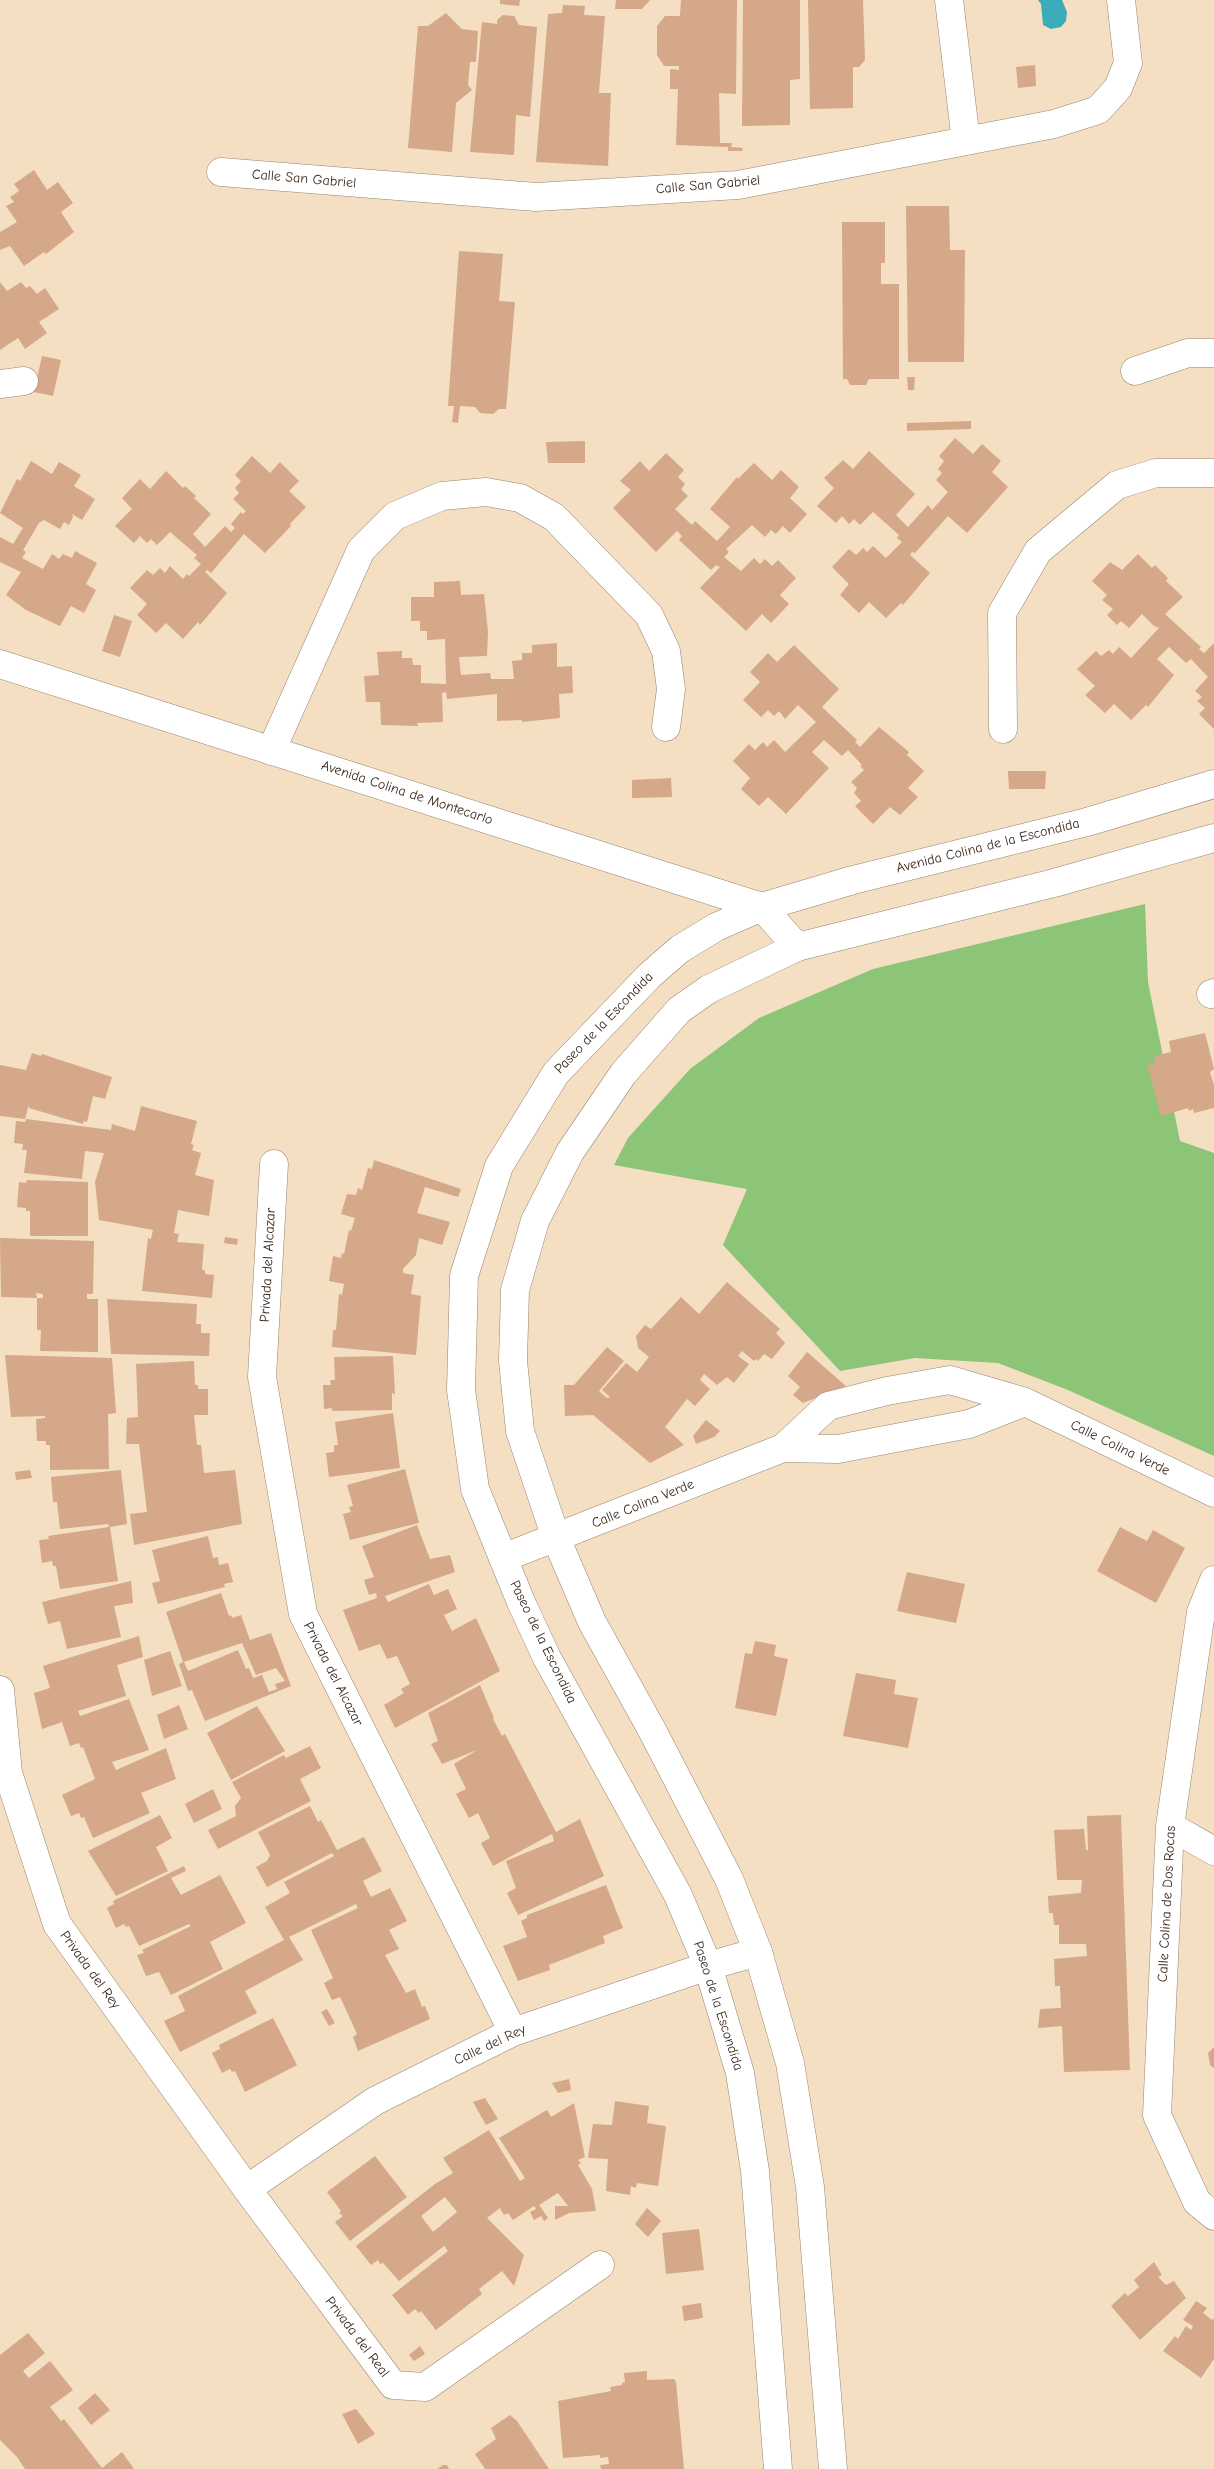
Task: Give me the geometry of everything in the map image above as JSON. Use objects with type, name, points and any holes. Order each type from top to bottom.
[{"type":"street","points":[[949,0],[966,141]]},
{"type":"street","name":"Calle San Gabriel","points":[[221,172],[536,197],[738,185],[1054,124],[1098,110],[1118,88],[1128,63],[1121,0]]},
{"type":"street","points":[[1135,371],[1188,352],[1214,353]]},
{"type":"street","points":[[1003,729],[1002,613],[1038,551],[1117,485],[1156,473],[1214,473]]},
{"type":"street","points":[[271,751],[361,550],[394,516],[442,496],[486,492],[520,498],[554,517],[649,615],[666,651],[671,689],[666,727]]},
{"type":"street","name":"Avenida Colina de Montecarlo","points":[[0,664],[762,907]]},
{"type":"street","name":"Avenida Colina de la Escondida","points":[[762,907],[853,880],[1087,822],[1214,784]]},
{"type":"street","points":[[833,2469],[810,2187],[790,2063],[758,1952],[729,1879],[652,1730],[592,1622],[556,1538],[520,1431],[513,1361],[515,1290],[535,1222],[570,1152],[624,1074],[679,1010],[709,988],[796,947],[1054,883],[1214,838]]},
{"type":"street","points":[[762,907],[796,947]]},
{"type":"street","name":"Paseo de la Escondida","points":[[762,907],[716,927],[680,949],[650,975],[556,1073],[499,1166],[464,1276],[461,1390],[475,1488],[503,1558],[547,1658],[678,1895],[708,1966],[740,2073],[755,2171],[778,2469]]},
{"type":"street","name":"Privada del Alcazar","points":[[274,1164],[262,1377],[303,1614],[513,2032]]},
{"type":"street","name":"Calle Colina Verde","points":[[503,1558],[782,1448],[828,1406],[888,1391],[950,1380],[1025,1402],[1214,1493]]},
{"type":"street","name":"Calle Colina Verde","points":[[782,1448],[838,1449],[969,1424],[1025,1402]]},
{"type":"street","name":"Calle Colina de Dos Rocas","points":[[1214,1580],[1201,1612],[1170,1826],[1157,2115],[1197,2202],[1214,2216]]},
{"type":"street","name":"Privada del Rey","points":[[0,1690],[8,1773],[57,1924],[247,2189]]},
{"type":"street","points":[[1170,1826],[1214,1850]]},
{"type":"street","name":"Calle del Rey","points":[[247,2189],[376,2101],[513,2032],[708,1966],[758,1952]]},
{"type":"street","name":"Privada del Real","points":[[247,2189],[393,2385],[425,2387],[600,2265]]},
{"type":"green space","points":[[1145,904],[1148,982],[1180,1141],[1214,1153],[1214,1456],[1068,1390],[998,1363],[915,1358],[840,1371],[723,1245],[747,1189],[614,1165],[628,1138],[690,1069],[759,1018],[873,969]]},
{"type":"water","points":[[1038,0],[1062,0],[1067,12],[1066,21],[1061,27],[1051,29],[1043,25],[1041,4]]},
{"type":"building","points":[[500,0],[520,0],[519,6],[500,4]]},
{"type":"building","points":[[616,0],[650,0],[642,9],[615,9]]},
{"type":"building","points":[[681,0],[737,0],[736,94],[719,93],[720,143],[732,143],[731,147],[743,148],[742,151],[728,151],[728,147],[676,145],[678,89],[670,89],[670,69],[679,70],[679,66],[664,66],[657,55],[657,26],[665,16],[680,16]]},
{"type":"building","points":[[743,0],[800,0],[800,79],[790,80],[790,125],[742,126]]},
{"type":"building","points":[[808,0],[863,0],[865,60],[859,67],[853,67],[853,108],[810,109]]},
{"type":"building","points":[[563,5],[585,6],[584,15],[605,16],[599,93],[611,93],[608,166],[536,162],[548,14],[562,13]]},
{"type":"building","points":[[446,13],[462,29],[478,31],[476,62],[470,62],[468,85],[472,90],[456,103],[452,152],[408,148],[418,26],[428,26]]},
{"type":"building","points":[[503,15],[514,16],[519,25],[537,27],[530,117],[516,115],[514,155],[470,152],[482,22],[497,24],[497,20]]},
{"type":"building","points":[[1035,65],[1036,86],[1018,88],[1016,67]]},
{"type":"building","points":[[34,170],[47,190],[58,182],[73,203],[61,212],[74,232],[46,254],[44,252],[24,266],[10,246],[0,250],[0,232],[17,222],[6,206],[14,202],[10,197],[19,191],[14,184]]},
{"type":"building","points":[[906,206],[949,206],[950,250],[965,250],[964,362],[908,362]]},
{"type":"building","points":[[842,222],[885,222],[885,263],[881,263],[881,284],[899,284],[899,379],[869,379],[866,385],[850,385],[847,379],[843,379]]},
{"type":"building","points":[[459,251],[503,254],[499,301],[515,302],[506,409],[499,409],[493,414],[480,413],[475,407],[460,406],[458,423],[452,422],[454,406],[448,406]]},
{"type":"building","points":[[0,282],[7,291],[21,282],[26,288],[30,286],[37,294],[45,288],[59,309],[39,322],[47,333],[25,349],[18,338],[0,350]]},
{"type":"building","points":[[42,356],[61,360],[53,396],[34,392]]},
{"type":"building","points":[[907,377],[915,377],[914,390],[908,390]]},
{"type":"building","points":[[971,421],[971,429],[907,431],[907,423]]},
{"type":"building","points":[[955,438],[973,454],[982,444],[1001,461],[992,472],[1008,487],[967,533],[948,516],[915,553],[912,552],[910,555],[930,573],[903,605],[901,603],[886,618],[869,602],[859,613],[840,595],[849,584],[832,567],[849,549],[856,555],[863,548],[867,552],[873,546],[886,558],[902,542],[897,538],[899,535],[873,512],[860,525],[854,519],[849,524],[842,516],[836,523],[817,506],[834,488],[824,478],[843,460],[853,469],[869,451],[915,494],[896,515],[908,527],[928,505],[932,510],[948,492],[936,480],[942,473],[938,469],[944,461],[939,456]]},
{"type":"building","points":[[585,441],[585,463],[548,463],[546,442]]},
{"type":"building","points":[[666,453],[684,470],[678,477],[685,484],[681,489],[688,496],[675,509],[692,525],[695,521],[717,541],[730,527],[710,509],[737,477],[738,479],[754,463],[772,480],[781,470],[799,487],[790,498],[807,514],[790,533],[783,526],[776,534],[771,530],[765,537],[752,525],[726,549],[729,552],[724,557],[741,571],[754,558],[760,564],[765,559],[772,566],[778,560],[796,578],[780,595],[789,604],[771,623],[762,614],[746,631],[700,588],[720,567],[716,565],[711,570],[679,540],[682,536],[677,531],[656,552],[613,508],[631,490],[620,481],[640,461],[649,471]]},
{"type":"building","points":[[252,456],[270,473],[280,462],[299,481],[289,491],[306,507],[265,553],[244,534],[211,573],[207,570],[205,572],[227,593],[200,625],[198,622],[183,639],[166,623],[156,633],[137,615],[147,604],[130,588],[147,570],[153,575],[160,568],[165,573],[170,566],[183,579],[187,574],[189,576],[201,564],[194,558],[197,555],[170,532],[157,545],[151,539],[147,543],[140,536],[134,543],[115,526],[132,509],[122,498],[140,479],[150,489],[166,471],[183,488],[185,486],[196,496],[194,498],[211,514],[193,534],[205,547],[225,526],[231,532],[235,528],[231,524],[241,512],[243,514],[246,511],[233,499],[239,493],[235,488],[241,481],[235,475]]},
{"type":"building","points":[[31,461],[52,474],[59,462],[81,475],[74,486],[95,499],[82,520],[72,514],[73,517],[69,525],[64,522],[60,529],[44,520],[39,523],[23,550],[26,552],[22,558],[43,569],[52,554],[59,559],[63,554],[72,558],[75,551],[97,563],[86,584],[96,590],[84,613],[71,606],[60,626],[26,610],[6,595],[21,572],[0,562],[0,537],[13,544],[23,528],[0,513],[17,479],[20,481]]},
{"type":"building","points":[[1138,554],[1152,568],[1155,565],[1168,578],[1166,581],[1183,597],[1165,614],[1201,647],[1199,649],[1204,653],[1214,643],[1214,729],[1199,714],[1205,708],[1197,701],[1202,697],[1195,691],[1208,677],[1191,659],[1186,663],[1169,647],[1157,659],[1174,675],[1148,707],[1146,705],[1131,720],[1114,704],[1105,713],[1085,695],[1095,686],[1077,669],[1096,651],[1101,656],[1109,650],[1113,654],[1119,647],[1131,658],[1159,628],[1154,626],[1142,614],[1129,628],[1121,621],[1117,625],[1107,615],[1113,609],[1102,600],[1107,595],[1092,581],[1110,562],[1122,570]]},
{"type":"building","points":[[460,581],[461,595],[484,594],[488,632],[487,656],[459,657],[461,675],[490,673],[491,679],[514,679],[512,661],[522,660],[522,653],[532,653],[532,645],[557,643],[557,667],[572,666],[573,693],[559,694],[560,718],[522,722],[522,720],[497,721],[497,694],[447,699],[446,692],[442,693],[443,722],[417,723],[418,726],[381,725],[380,702],[366,702],[364,676],[379,675],[377,652],[402,651],[402,658],[412,658],[413,665],[421,665],[421,683],[446,684],[445,639],[427,640],[427,631],[420,631],[420,621],[411,621],[411,597],[434,597],[434,582]]},
{"type":"building","points":[[114,615],[132,621],[120,657],[102,651]]},
{"type":"building","points":[[794,645],[839,689],[822,707],[857,740],[855,742],[860,747],[879,727],[909,752],[907,755],[924,771],[908,788],[918,797],[900,815],[890,807],[873,824],[855,806],[861,801],[854,793],[857,788],[851,782],[864,770],[860,766],[862,765],[848,750],[842,756],[824,740],[812,752],[829,768],[786,814],[768,797],[759,806],[741,789],[750,778],[733,761],[749,744],[755,750],[763,742],[767,747],[774,740],[785,752],[816,722],[798,705],[785,719],[779,711],[774,716],[768,710],[761,717],[743,700],[760,682],[750,672],[768,653],[777,662]]},
{"type":"building","points":[[1008,771],[1046,771],[1045,789],[1009,789]]},
{"type":"building","points":[[671,778],[672,797],[632,798],[632,780]]},
{"type":"building","points":[[1205,1033],[1214,1069],[1210,1072],[1214,1085],[1214,1108],[1194,1113],[1193,1109],[1189,1111],[1188,1108],[1161,1116],[1147,1065],[1156,1063],[1154,1056],[1171,1052],[1169,1041]]},
{"type":"building","points":[[32,1053],[41,1056],[42,1054],[112,1077],[105,1099],[93,1096],[87,1122],[84,1121],[83,1124],[29,1108],[29,1104],[25,1119],[0,1116],[0,1065],[26,1070]]},
{"type":"building","points":[[141,1106],[197,1121],[191,1144],[194,1145],[192,1150],[201,1153],[195,1175],[214,1180],[209,1216],[178,1210],[174,1233],[179,1234],[177,1242],[204,1244],[202,1270],[205,1270],[205,1274],[214,1275],[212,1298],[142,1291],[148,1238],[151,1239],[153,1230],[99,1220],[95,1182],[104,1153],[85,1151],[82,1179],[24,1173],[27,1150],[22,1150],[23,1144],[14,1143],[16,1121],[25,1122],[26,1119],[111,1130],[112,1124],[135,1131]]},
{"type":"building","points":[[374,1160],[461,1189],[458,1197],[425,1187],[417,1213],[450,1222],[442,1245],[419,1238],[416,1255],[403,1269],[403,1273],[414,1275],[411,1294],[421,1296],[416,1355],[332,1347],[333,1330],[336,1330],[339,1294],[342,1295],[344,1284],[329,1281],[333,1256],[341,1258],[342,1253],[344,1254],[349,1230],[351,1231],[355,1218],[341,1214],[347,1194],[356,1195],[358,1188],[362,1190],[368,1168],[372,1169]]},
{"type":"building","points":[[27,1180],[88,1182],[88,1236],[30,1236],[30,1211],[26,1211],[26,1208],[17,1207],[19,1182],[26,1183]]},
{"type":"building","points":[[225,1237],[238,1239],[237,1245],[224,1243]]},
{"type":"building","points":[[0,1238],[94,1241],[93,1294],[87,1294],[87,1299],[98,1299],[98,1352],[40,1351],[41,1330],[37,1330],[37,1298],[1,1297]],"holes":[[[36,1293],[43,1294],[43,1298],[37,1298]]]},
{"type":"building","points":[[727,1282],[780,1329],[776,1333],[785,1343],[772,1359],[764,1354],[758,1361],[757,1359],[754,1361],[742,1351],[738,1356],[749,1364],[734,1383],[727,1377],[717,1385],[704,1374],[700,1380],[710,1389],[695,1406],[687,1399],[665,1427],[684,1445],[650,1463],[593,1415],[565,1416],[564,1385],[574,1385],[607,1347],[624,1361],[599,1391],[607,1398],[610,1397],[602,1390],[626,1363],[637,1372],[649,1357],[638,1348],[636,1336],[645,1325],[651,1329],[681,1297],[699,1314]]},
{"type":"building","points":[[107,1299],[197,1304],[196,1324],[201,1324],[201,1333],[210,1333],[209,1356],[111,1354]]},
{"type":"building","points":[[807,1352],[846,1386],[803,1403],[793,1395],[800,1387],[788,1376]]},
{"type":"building","points":[[5,1355],[112,1358],[116,1413],[108,1414],[109,1469],[50,1470],[50,1445],[46,1445],[46,1441],[37,1441],[36,1419],[45,1418],[45,1416],[11,1417]]},
{"type":"building","points":[[393,1356],[395,1394],[392,1393],[392,1410],[332,1411],[332,1408],[324,1409],[323,1385],[331,1385],[330,1380],[335,1380],[334,1357]]},
{"type":"building","points":[[194,1361],[195,1385],[198,1385],[198,1389],[208,1389],[208,1415],[194,1415],[197,1445],[201,1445],[204,1473],[235,1470],[242,1524],[134,1545],[130,1514],[147,1512],[139,1444],[126,1444],[127,1418],[138,1417],[136,1364]]},
{"type":"building","points":[[393,1413],[400,1468],[329,1477],[326,1453],[334,1452],[334,1445],[338,1445],[335,1422]]},
{"type":"building","points":[[706,1420],[720,1431],[714,1437],[696,1444],[693,1436]]},
{"type":"building","points":[[405,1469],[419,1523],[350,1540],[343,1514],[351,1512],[349,1507],[353,1506],[347,1485]]},
{"type":"building","points":[[30,1470],[32,1478],[16,1480],[15,1472]]},
{"type":"building","points":[[121,1470],[127,1524],[110,1527],[118,1581],[60,1589],[56,1566],[53,1566],[52,1561],[42,1563],[39,1540],[49,1539],[48,1536],[109,1527],[108,1524],[60,1529],[57,1502],[53,1502],[51,1477]]},
{"type":"building","points":[[417,1525],[430,1559],[450,1555],[455,1572],[385,1596],[388,1602],[429,1584],[434,1595],[448,1589],[457,1609],[444,1615],[452,1631],[476,1618],[500,1671],[395,1728],[384,1705],[404,1693],[401,1689],[410,1684],[397,1656],[387,1659],[380,1644],[359,1651],[343,1610],[377,1598],[376,1593],[369,1595],[364,1580],[374,1577],[362,1546]]},
{"type":"building","points":[[1120,1527],[1147,1541],[1153,1530],[1185,1548],[1156,1603],[1097,1571]]},
{"type":"building","points":[[208,1536],[213,1558],[218,1557],[219,1565],[228,1563],[233,1582],[224,1584],[225,1587],[158,1604],[152,1583],[160,1581],[152,1550]]},
{"type":"building","points":[[907,1572],[965,1584],[956,1623],[897,1611]]},
{"type":"building","points":[[131,1581],[133,1603],[114,1606],[121,1637],[67,1649],[60,1621],[48,1624],[42,1602]]},
{"type":"building","points":[[221,1593],[229,1616],[231,1615],[232,1618],[241,1615],[250,1640],[271,1633],[291,1686],[205,1721],[192,1690],[188,1691],[179,1664],[183,1662],[166,1612]],"holes":[[[242,1643],[256,1675],[276,1668],[285,1681],[275,1684],[277,1689],[269,1692],[262,1675],[253,1678],[249,1668],[246,1669],[238,1650],[188,1671],[184,1662]]]},
{"type":"building","points":[[139,1636],[143,1657],[117,1665],[126,1696],[78,1711],[80,1716],[129,1699],[149,1750],[112,1762],[116,1770],[166,1748],[176,1779],[141,1793],[150,1813],[93,1838],[84,1817],[81,1818],[79,1813],[71,1816],[62,1795],[95,1779],[83,1747],[81,1748],[79,1743],[70,1746],[62,1722],[42,1729],[34,1693],[50,1688],[43,1666]]},
{"type":"building","points":[[755,1641],[776,1645],[774,1656],[788,1659],[776,1716],[735,1708],[745,1653],[752,1654]]},
{"type":"building","points":[[170,1651],[182,1686],[152,1696],[144,1660]]},
{"type":"building","points":[[856,1673],[896,1680],[894,1694],[918,1698],[908,1748],[843,1736]]},
{"type":"building","points":[[480,1685],[493,1719],[502,1736],[505,1734],[556,1832],[580,1819],[604,1876],[518,1915],[507,1893],[516,1888],[506,1861],[554,1841],[552,1834],[493,1866],[481,1843],[490,1838],[478,1813],[469,1818],[456,1794],[466,1789],[454,1764],[477,1750],[442,1764],[431,1744],[438,1741],[428,1713]]},
{"type":"building","points":[[179,1705],[188,1729],[164,1739],[157,1715]]},
{"type":"building","points":[[257,1706],[285,1751],[231,1780],[207,1733]]},
{"type":"building","points":[[310,1746],[321,1768],[300,1779],[311,1801],[218,1849],[208,1830],[236,1816],[235,1806],[241,1798],[232,1782],[284,1755],[286,1758]]},
{"type":"building","points":[[213,1789],[222,1809],[194,1823],[185,1804]]},
{"type":"building","points":[[310,1806],[318,1822],[321,1820],[337,1850],[364,1837],[382,1871],[363,1881],[371,1897],[390,1888],[407,1921],[389,1930],[399,1949],[385,1955],[406,1993],[415,1989],[422,2007],[425,2006],[430,2019],[358,2051],[353,2037],[357,2034],[340,1997],[332,2000],[324,1983],[333,1978],[311,1930],[358,1908],[356,1904],[289,1937],[303,1960],[245,1991],[257,2013],[180,2052],[164,2021],[185,2011],[178,1996],[284,1940],[265,1907],[290,1893],[284,1882],[334,1856],[332,1853],[267,1887],[256,1867],[267,1861],[270,1855],[258,1832]]},
{"type":"building","points":[[160,1815],[172,1838],[156,1847],[168,1871],[116,1896],[88,1851]]},
{"type":"building","points":[[1121,1815],[1130,2070],[1064,2072],[1062,2026],[1038,2028],[1040,2009],[1061,2008],[1060,1986],[1055,1986],[1054,1959],[1087,1956],[1086,1944],[1059,1944],[1059,1925],[1054,1925],[1053,1913],[1049,1913],[1048,1896],[1081,1893],[1082,1880],[1057,1880],[1054,1830],[1084,1829],[1086,1850],[1088,1850],[1087,1816]]},
{"type":"building","points":[[184,1866],[186,1871],[171,1878],[181,1895],[220,1875],[246,1923],[210,1942],[223,1969],[171,1995],[159,1972],[146,1976],[137,1955],[144,1953],[142,1950],[191,1926],[189,1924],[139,1946],[129,1926],[126,1927],[124,1924],[116,1928],[107,1908],[114,1904],[113,1901]]},
{"type":"building","points":[[606,1885],[623,1928],[603,1936],[605,1943],[549,1965],[550,1970],[518,1981],[503,1946],[527,1937],[521,1921],[527,1918],[527,1915]]},
{"type":"building","points":[[327,2009],[335,2023],[329,2026],[321,2012]]},
{"type":"building","points":[[273,2018],[297,2065],[245,2092],[235,2071],[232,2072],[230,2069],[222,2073],[212,2053],[220,2049],[219,2045]]},
{"type":"building","points":[[1214,2047],[1214,2068],[1210,2065],[1208,2053]]},
{"type":"building","points":[[569,2079],[571,2090],[558,2093],[552,2083]]},
{"type":"building","points":[[485,2098],[498,2119],[486,2125],[473,2102]]},
{"type":"building","points":[[615,2101],[649,2106],[647,2123],[665,2126],[658,2186],[637,2183],[636,2188],[631,2186],[630,2195],[606,2191],[608,2159],[588,2158],[593,2124],[612,2125]]},
{"type":"building","points":[[574,2103],[585,2157],[578,2160],[581,2163],[578,2165],[592,2189],[596,2211],[569,2213],[555,2220],[555,2206],[568,2206],[558,2193],[539,2205],[548,2218],[544,2221],[541,2216],[534,2220],[530,2212],[536,2209],[534,2206],[513,2220],[508,2213],[504,2215],[500,2208],[487,2218],[524,2255],[514,2286],[502,2271],[479,2289],[482,2294],[436,2330],[421,2311],[419,2313],[415,2309],[408,2315],[392,2295],[448,2251],[444,2246],[399,2281],[378,2260],[371,2265],[356,2246],[435,2184],[453,2173],[443,2158],[489,2130],[520,2181],[525,2178],[499,2138],[547,2110],[551,2117]],"holes":[[[445,2197],[457,2212],[433,2232],[421,2216]]]},
{"type":"building","points":[[375,2156],[407,2197],[350,2241],[335,2222],[343,2216],[339,2213],[341,2211],[327,2192]]},
{"type":"building","points":[[647,2208],[661,2221],[648,2237],[635,2224]]},
{"type":"building","points":[[699,2229],[704,2270],[666,2274],[662,2233]]},
{"type":"building","points":[[1154,2262],[1162,2275],[1158,2277],[1166,2285],[1174,2281],[1186,2298],[1140,2340],[1111,2306],[1125,2293],[1128,2296],[1139,2287],[1134,2280]]},
{"type":"building","points":[[1196,2301],[1207,2308],[1203,2313],[1212,2320],[1214,2318],[1214,2359],[1201,2378],[1163,2351],[1175,2336],[1178,2339],[1186,2326],[1191,2330],[1193,2326],[1183,2320]]},
{"type":"building","points":[[701,2303],[703,2318],[684,2321],[682,2306]]},
{"type":"building","points":[[28,2333],[45,2353],[23,2371],[29,2378],[50,2361],[73,2390],[50,2407],[61,2421],[64,2419],[102,2468],[122,2452],[134,2469],[25,2469],[17,2457],[0,2440],[0,2355]]},
{"type":"building","points":[[420,2346],[425,2354],[414,2361],[409,2355]]},
{"type":"building","points":[[647,2371],[647,2380],[674,2379],[676,2382],[684,2469],[601,2469],[600,2465],[609,2464],[608,2457],[600,2458],[600,2455],[563,2458],[558,2401],[611,2391],[610,2387],[622,2385],[625,2382],[624,2373]]},
{"type":"building","points":[[95,2393],[110,2410],[91,2425],[78,2408]]},
{"type":"building","points":[[356,2409],[375,2434],[358,2444],[342,2414]]},
{"type":"building","points":[[510,2415],[517,2421],[549,2469],[485,2469],[475,2454],[496,2439],[491,2428]]},
{"type":"building","points":[[447,2465],[449,2469],[437,2469]]}]
